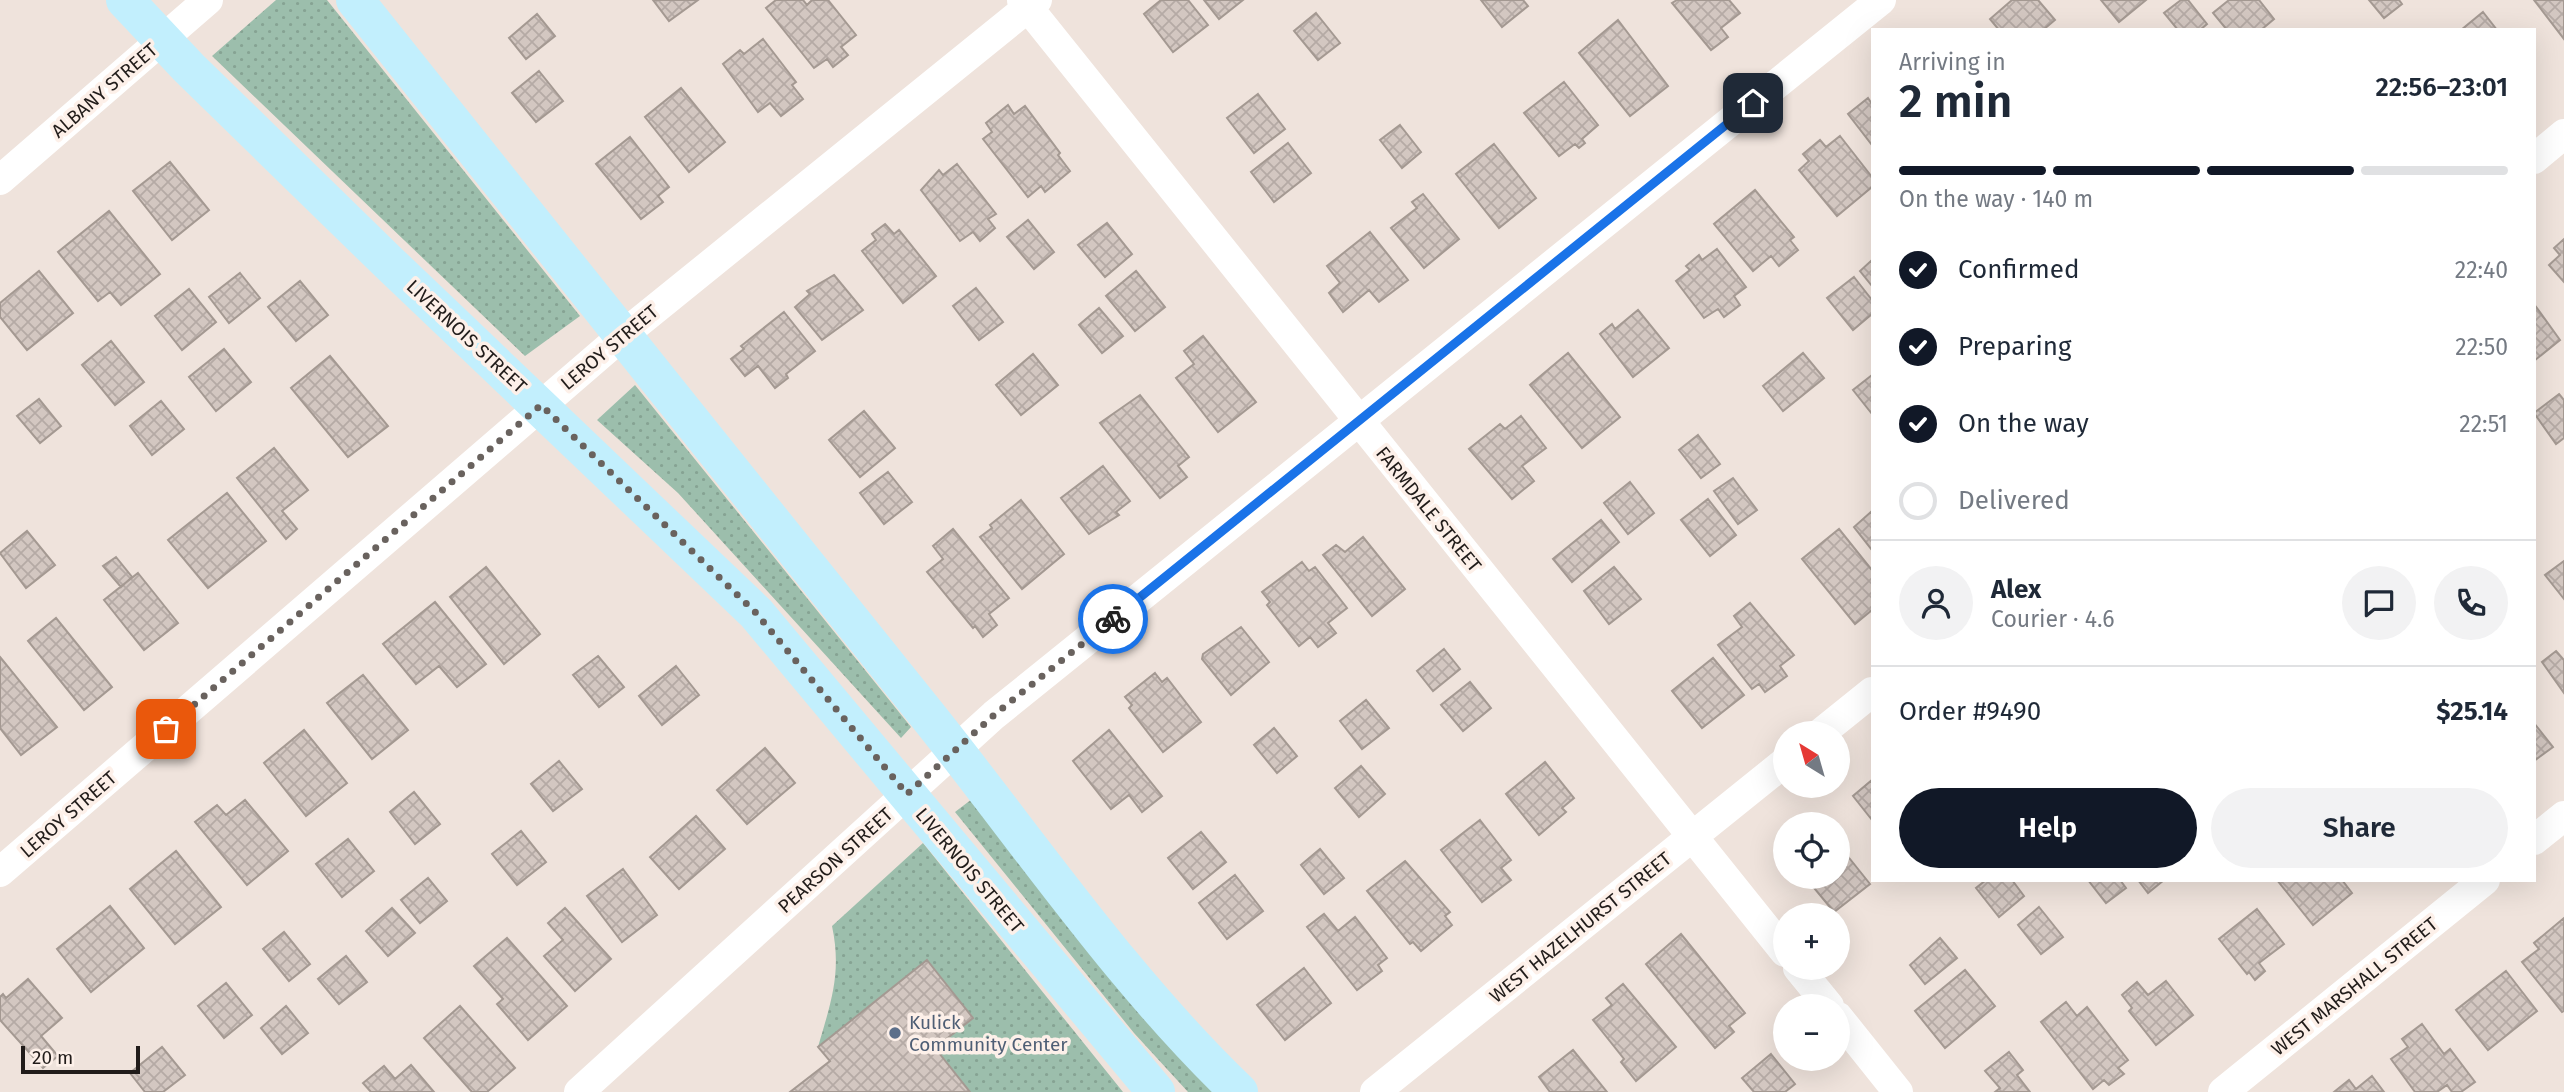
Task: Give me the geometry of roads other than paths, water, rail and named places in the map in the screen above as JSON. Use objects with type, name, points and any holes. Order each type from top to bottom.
[{"type":"street","name":"LIVERNOIS STREET","points":[[125,0],[388,262],[541,405],[756,613],[1156,1092]]},
{"type":"street","name":"ALBANY STREET","points":[[0,180],[208,0]]},
{"type":"street","points":[[355,0],[956,751],[1120,962],[1207,1062],[1238,1092]]},
{"type":"street","name":"PEARSON STREET","points":[[579,1092],[1007,704],[1881,0]]},
{"type":"street","name":"LEROY STREET","points":[[0,872],[622,335],[1029,3]]},
{"type":"street","name":"FARMDALE STREET","points":[[1029,3],[1359,422],[1773,937]]},
{"type":"street","points":[[2536,157],[2564,134]]},
{"type":"street","points":[[1836,721],[1871,693]]},
{"type":"street","name":"WEST HAZELHURST STREET","points":[[1375,1092],[1773,772]]},
{"type":"street","points":[[2536,839],[2564,816]]},
{"type":"street","name":"WEST MARSHALL STREET","points":[[2223,1092],[2483,882]]},
{"type":"street","points":[[1808,980],[1819,994]]},
{"type":"street","points":[[1850,1032],[1898,1092]]},
{"type":"place","name":"Kulick Community Center","points":[[895,1033]]}]
